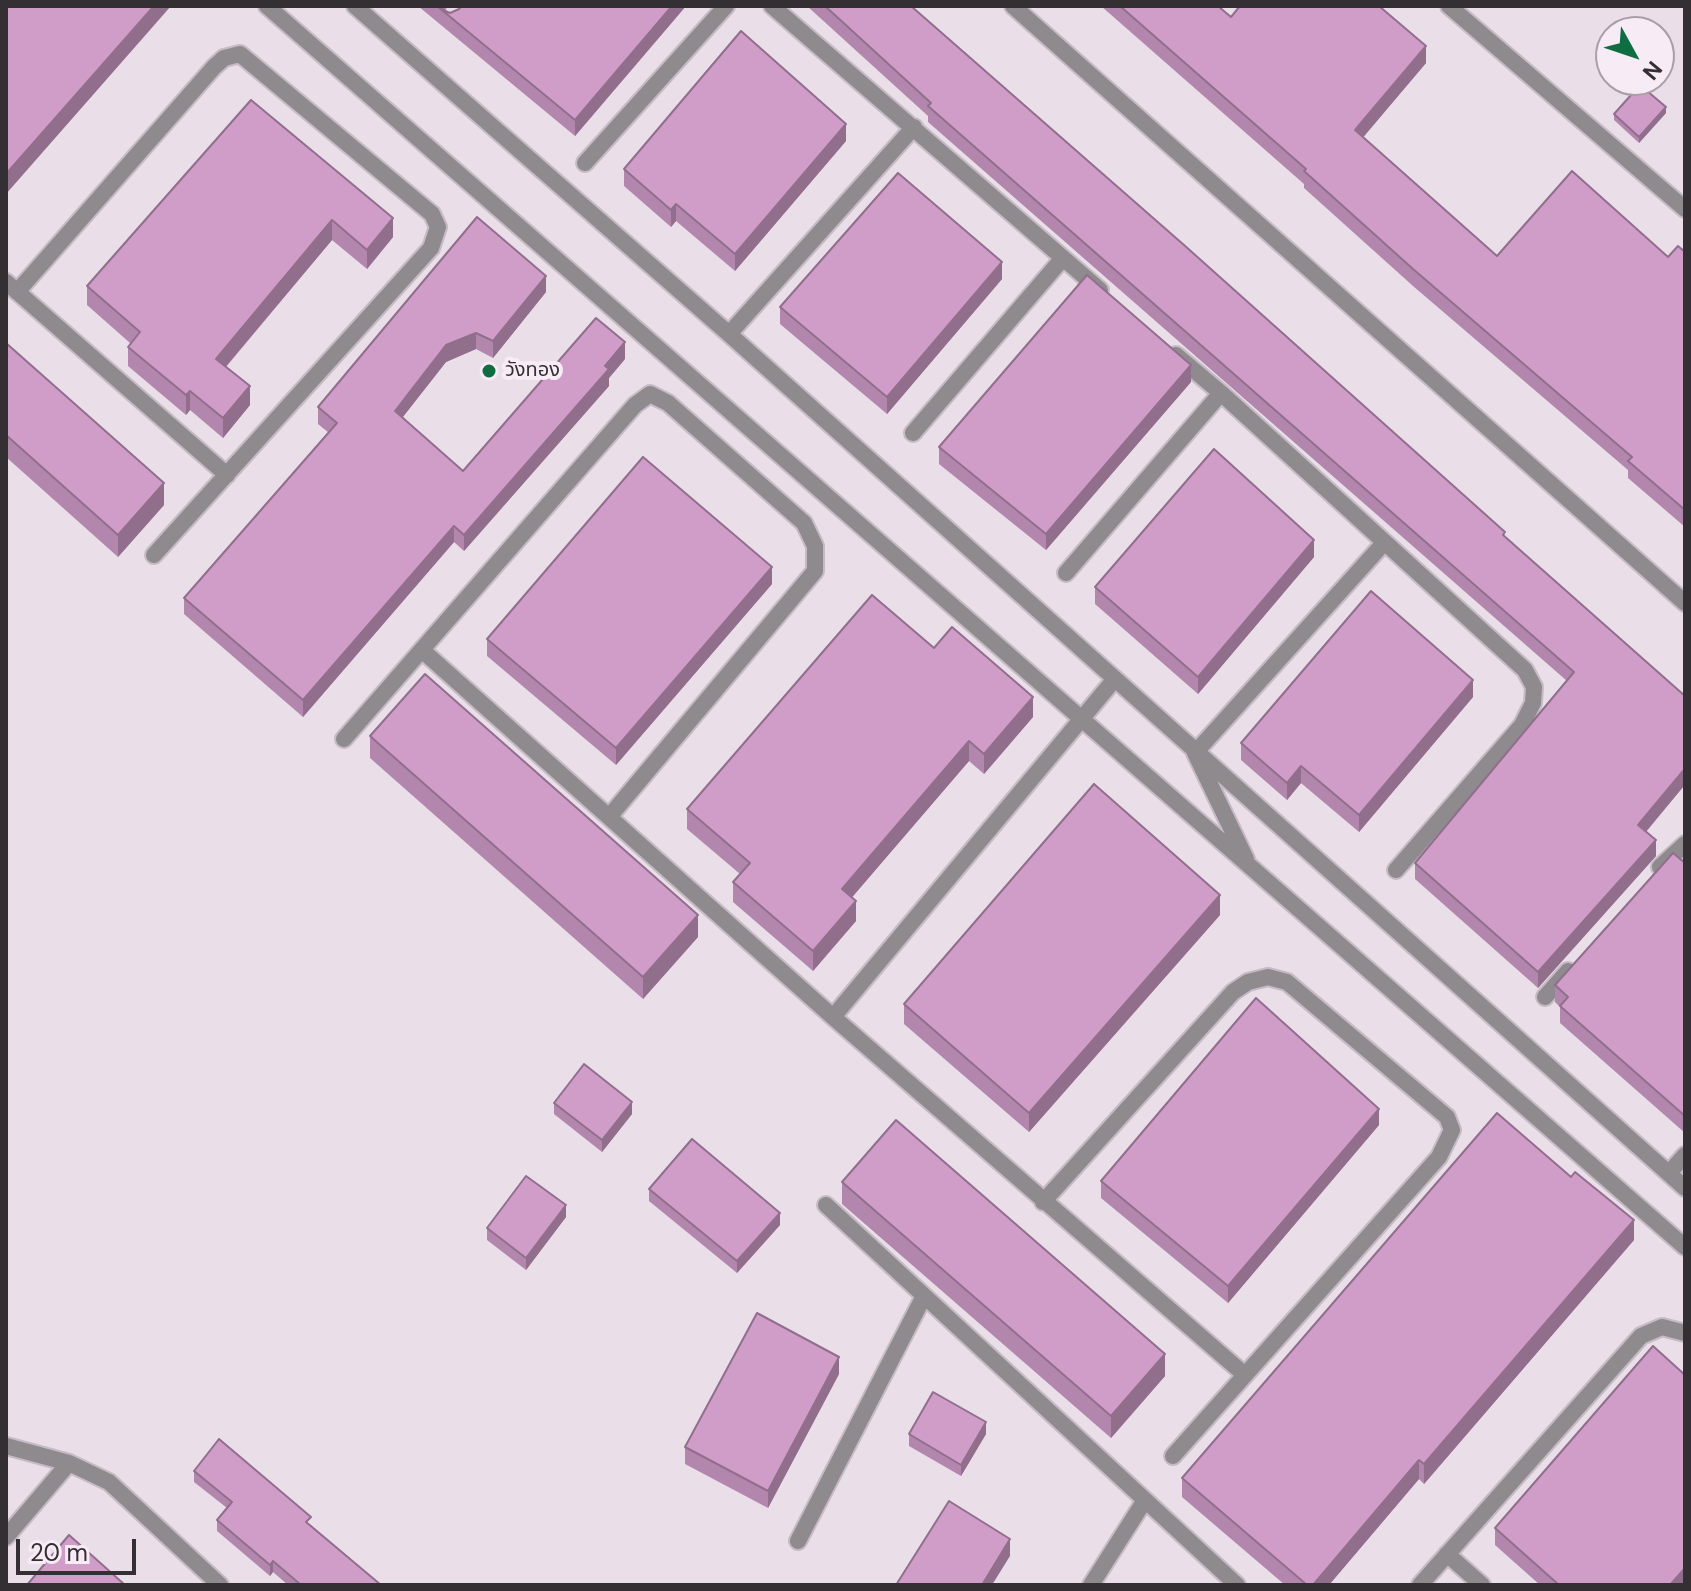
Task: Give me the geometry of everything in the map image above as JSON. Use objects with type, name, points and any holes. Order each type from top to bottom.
[{"type":"street","points":[[267,6],[1685,1247]]},
{"type":"street","points":[[355,6],[729,334],[1685,1188]]},
{"type":"street","points":[[585,163],[726,6]]},
{"type":"street","points":[[772,6],[1111,300]]},
{"type":"street","points":[[1013,6],[1685,603]]},
{"type":"street","points":[[1449,6],[1685,209]]},
{"type":"street","points":[[1464,19],[1475,6]]},
{"type":"street","points":[[154,555],[227,475],[431,248],[438,227],[432,214],[240,54],[224,58],[214,67],[11,287],[227,475]]},
{"type":"street","points":[[729,334],[914,127]]},
{"type":"street","points":[[913,433],[1063,258]]},
{"type":"street","points":[[1160,341],[1525,670],[1534,687],[1533,703],[1522,725],[1396,870]]},
{"type":"street","points":[[1066,573],[1221,393]]},
{"type":"street","points":[[344,739],[635,405],[650,394],[668,403],[804,523],[815,546],[815,571],[609,817]]},
{"type":"street","points":[[1195,753],[1383,544]]},
{"type":"street","points":[[423,651],[1043,1202],[1245,1375]]},
{"type":"street","points":[[833,1017],[1114,680]]},
{"type":"street","points":[[1195,753],[1250,867]]},
{"type":"street","points":[[1649,879],[1685,844]]},
{"type":"street","points":[[1545,997],[1577,962]]},
{"type":"street","points":[[1043,1202],[1233,992],[1248,982],[1268,977],[1287,982],[1447,1117],[1452,1130],[1448,1142],[1173,1456]]},
{"type":"street","points":[[1669,1173],[1685,1155]]},
{"type":"street","points":[[826,1205],[923,1298],[1237,1585]]},
{"type":"street","points":[[798,1541],[923,1298]]},
{"type":"street","points":[[1420,1585],[1641,1336],[1662,1327],[1685,1333]]},
{"type":"street","points":[[6,1446],[69,1463],[109,1482],[220,1585]]},
{"type":"street","points":[[6,1537],[69,1463]]},
{"type":"street","points":[[1091,1585],[1145,1500]]},
{"type":"street","points":[[1447,1554],[1482,1585]]},
{"type":"building","points":[[6,6],[154,6],[6,174]]},
{"type":"building","points":[[437,6],[450,13],[462,6],[672,6],[575,120]]},
{"type":"building","points":[[825,6],[911,6],[1184,245],[1685,696],[1685,773],[1683,771],[1638,825],[1656,840],[1538,972],[1415,863],[1574,672],[928,106],[931,103]]},
{"type":"building","points":[[1120,6],[1218,6],[1231,17],[1240,6],[1379,6],[1426,46],[1355,130],[1497,256],[1572,171],[1668,257],[1678,246],[1685,252],[1685,510],[1628,461],[1632,457],[1413,269],[1304,171],[1306,169]]},
{"type":"building","points":[[741,31],[846,124],[735,254],[676,204],[671,210],[624,169]]},
{"type":"building","points":[[1630,96],[1653,96],[1666,107],[1639,137],[1614,114]]},
{"type":"building","points":[[251,100],[393,218],[367,250],[332,220],[216,359],[250,386],[223,418],[190,391],[186,395],[128,347],[140,332],[87,286]]},
{"type":"building","points":[[898,173],[1002,262],[887,397],[780,307]]},
{"type":"building","points":[[477,217],[546,276],[493,341],[476,333],[446,345],[395,411],[463,471],[596,318],[625,342],[605,366],[609,369],[464,535],[454,526],[303,700],[184,598],[337,423],[318,407]]},
{"type":"building","points":[[1087,275],[1191,365],[1046,534],[939,447]]},
{"type":"building","points":[[6,343],[164,483],[118,535],[6,435]]},
{"type":"building","points":[[1214,449],[1314,540],[1198,677],[1095,587]]},
{"type":"building","points":[[643,457],[772,567],[616,748],[487,639]]},
{"type":"building","points":[[1371,591],[1473,680],[1359,815],[1301,766],[1287,783],[1241,743]]},
{"type":"building","points":[[872,595],[934,648],[952,627],[1033,697],[984,754],[969,741],[842,889],[856,901],[813,951],[733,882],[750,863],[687,809]]},
{"type":"building","points":[[425,674],[698,915],[643,977],[370,736]]},
{"type":"building","points":[[1094,784],[1220,895],[1029,1113],[904,1004]]},
{"type":"building","points":[[1673,853],[1685,863],[1685,1116],[1560,1006],[1568,997],[1555,985]]},
{"type":"building","points":[[1256,998],[1379,1109],[1228,1286],[1101,1181]]},
{"type":"building","points":[[584,1064],[632,1102],[602,1140],[554,1103]]},
{"type":"building","points":[[1497,1113],[1571,1177],[1575,1172],[1634,1220],[1424,1464],[1419,1460],[1313,1585],[1307,1585],[1182,1478]]},
{"type":"building","points":[[896,1120],[1165,1354],[1111,1416],[842,1182]]},
{"type":"building","points":[[692,1139],[780,1213],[737,1261],[649,1189]]},
{"type":"building","points":[[526,1176],[566,1205],[526,1258],[487,1228]]},
{"type":"building","points":[[757,1313],[839,1357],[768,1491],[685,1447]]},
{"type":"building","points":[[1653,1346],[1685,1375],[1685,1568],[1670,1585],[1559,1585],[1495,1528]]},
{"type":"building","points":[[933,1392],[986,1422],[961,1465],[909,1434]]},
{"type":"building","points":[[219,1439],[311,1517],[306,1522],[381,1585],[301,1585],[273,1561],[270,1565],[217,1520],[232,1502],[194,1471]]},
{"type":"building","points":[[949,1501],[1010,1539],[982,1585],[896,1585]]},
{"type":"building","points":[[69,1535],[125,1585],[27,1585]]},
{"type":"place","name":"วังทอง","points":[[489,371]]}]
